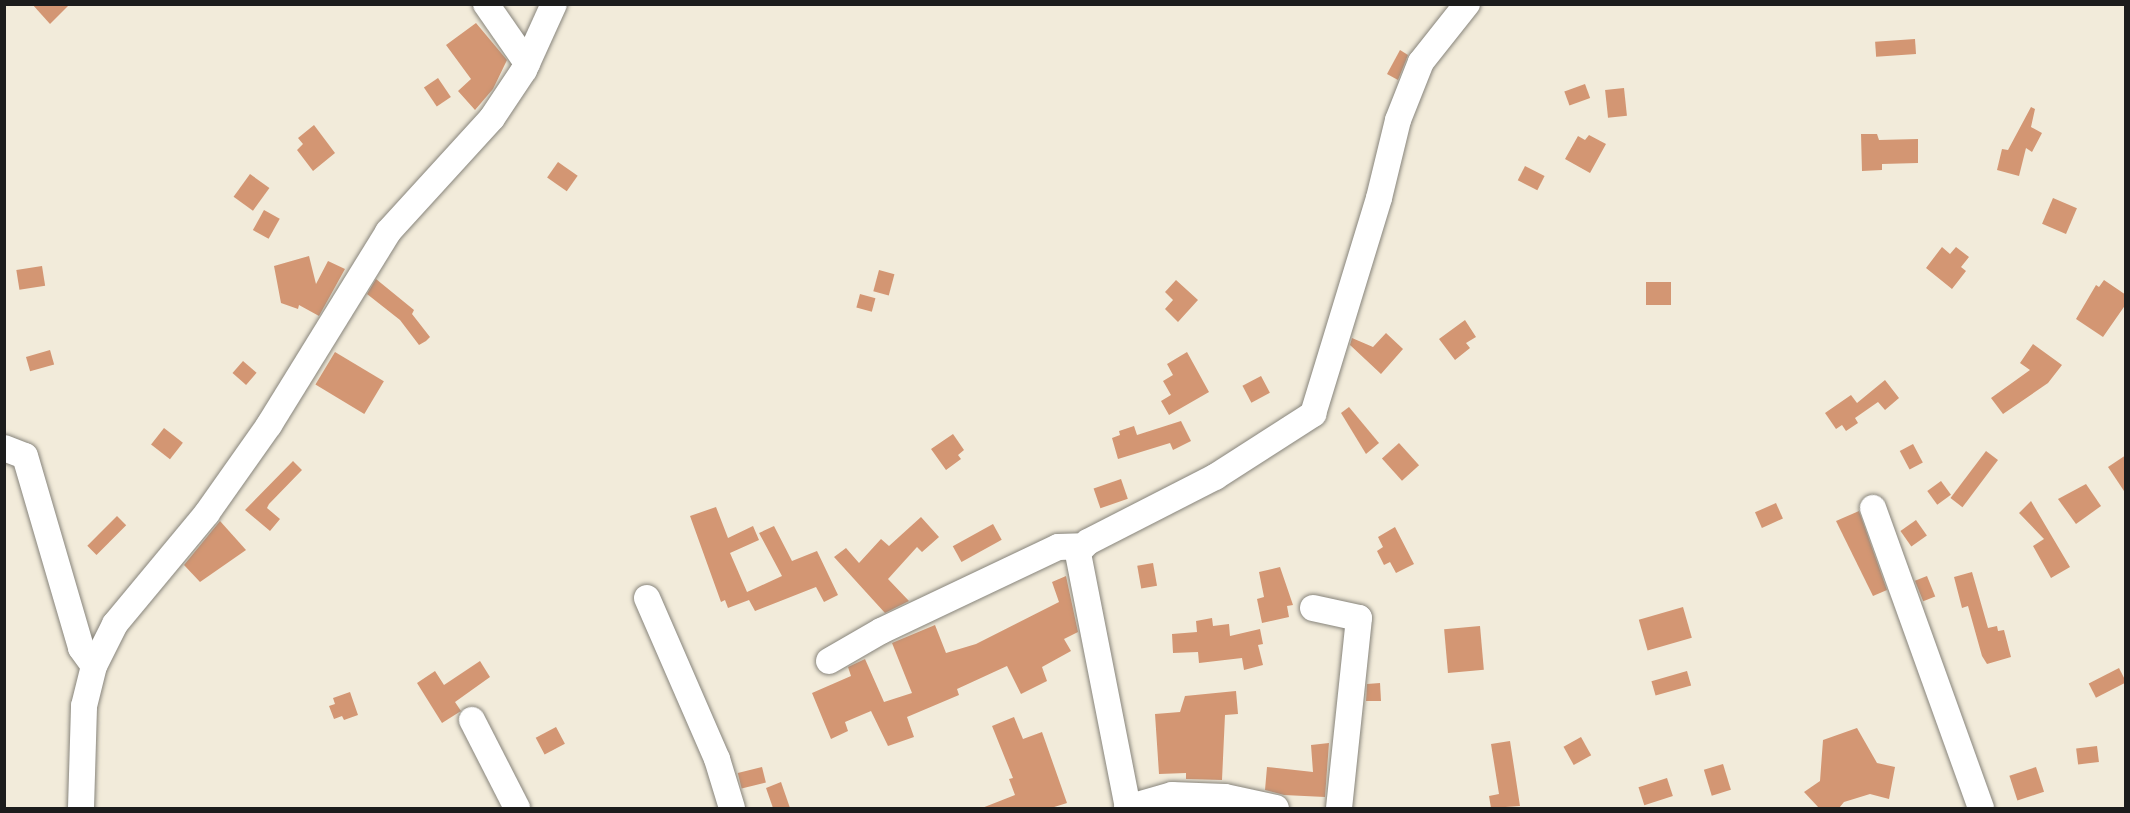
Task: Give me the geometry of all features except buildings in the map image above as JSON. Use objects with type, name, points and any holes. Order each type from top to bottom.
[{"type":"street","points":[[486,4],[527,63]]},
{"type":"street","points":[[81,808],[84,706],[94,666],[115,624],[207,513],[269,425],[388,232],[492,118],[527,63],[554,4]]},
{"type":"street","points":[[829,661],[881,631],[1058,547],[1082,546],[1215,477],[1313,414],[1379,198],[1398,120],[1421,62],[1467,4]]},
{"type":"street","points":[[4,448],[25,456],[81,648],[94,666]]},
{"type":"street","points":[[1873,508],[1981,808]]},
{"type":"street","points":[[1082,546],[1078,552],[1128,808],[1172,795],[1225,797],[1276,808]]},
{"type":"street","points":[[647,598],[717,759],[732,808]]},
{"type":"street","points":[[1313,609],[1359,618],[1339,808]]},
{"type":"street","points":[[472,720],[517,808]]}]
